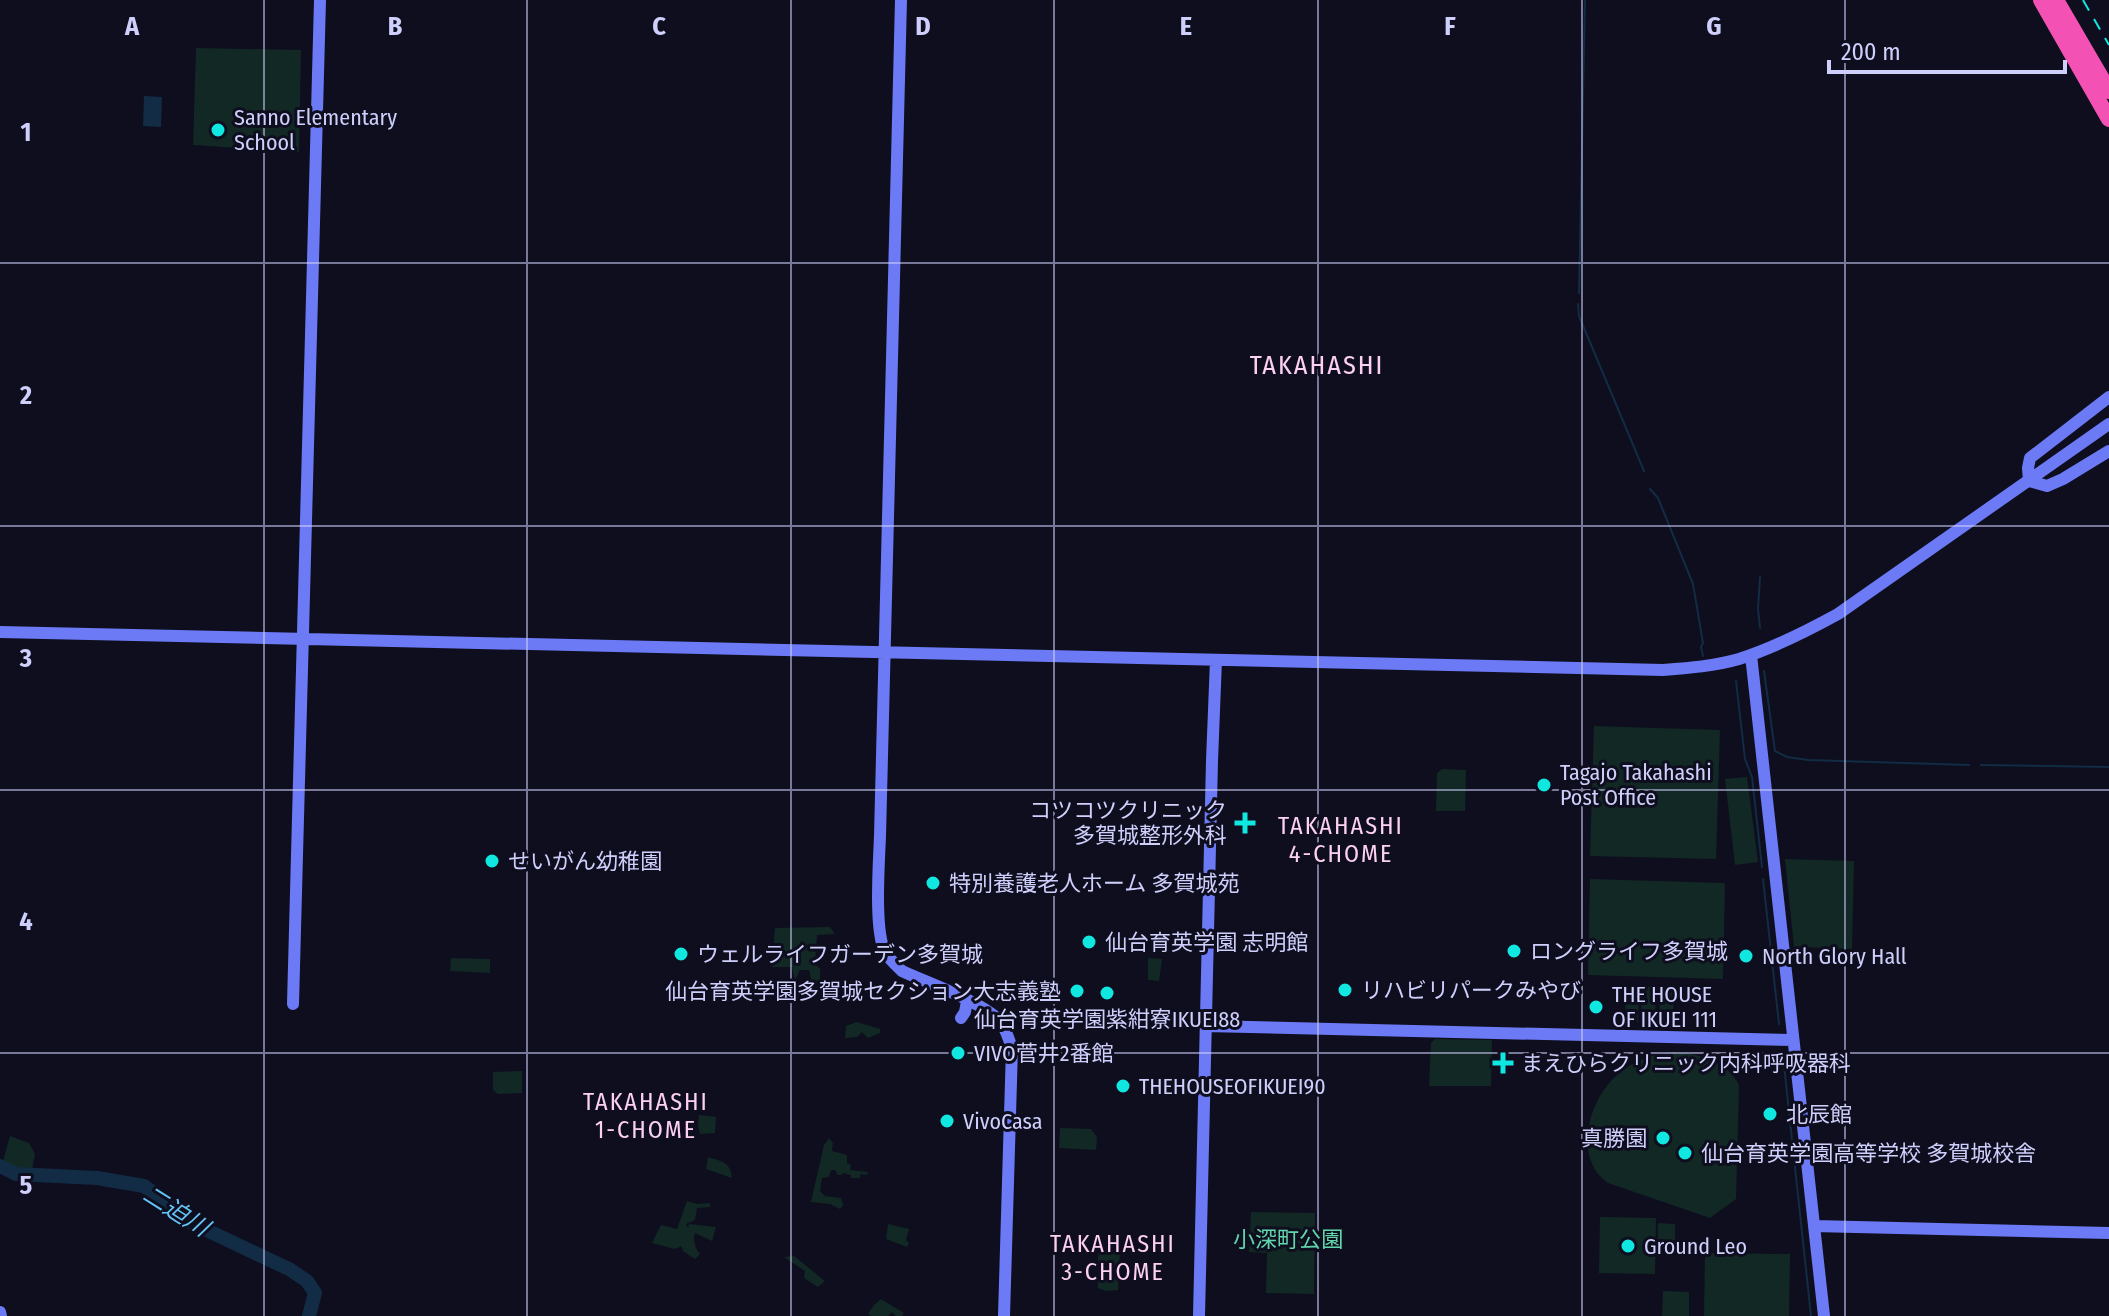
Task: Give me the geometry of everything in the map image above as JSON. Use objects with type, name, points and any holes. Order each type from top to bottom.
[{"type":"highway","points":[[2041,0],[2109,119]]},
{"type":"highway","points":[[2056,0],[2109,91]]},
{"type":"street","points":[[293,1004],[320,0]]},
{"type":"street","points":[[901,0],[879,926],[884,950],[902,971],[967,1001],[998,1020],[1005,1027],[1012,1048],[1004,1316]]},
{"type":"street","points":[[2029,481],[2030,458],[2109,397]]},
{"type":"street","points":[[0,632],[1663,670],[1698,667],[1751,655],[1804,633],[1838,614],[2109,424]]},
{"type":"street","points":[[2029,481],[2047,486],[2109,451]]},
{"type":"street","points":[[1751,655],[1824,1316]]},
{"type":"street","points":[[1199,1316],[1216,660]]},
{"type":"street","points":[[961,1018],[967,1001]]},
{"type":"street","points":[[1206,1026],[1793,1040]]},
{"type":"street","points":[[1814,1226],[2109,1233]]},
{"type":"green space","points":[[196,48],[301,50],[299,152],[193,145]]},
{"type":"green space","points":[[1594,726],[1720,730],[1716,859],[1590,856]]},
{"type":"green space","points":[[1442,769],[1466,770],[1465,811],[1436,811],[1437,773]]},
{"type":"green space","points":[[1747,777],[1758,862],[1735,865],[1725,779]]},
{"type":"green space","points":[[1785,859],[1854,861],[1852,949],[1794,947]]},
{"type":"green space","points":[[1590,879],[1725,883],[1723,979],[1588,975]]},
{"type":"green space","points":[[830,927],[835,934],[817,935],[815,964],[820,969],[820,984],[812,984],[809,970],[800,970],[795,981],[792,967],[772,967],[775,928]]},
{"type":"green space","points":[[451,958],[490,959],[490,973],[450,971]]},
{"type":"green space","points":[[1148,958],[1162,959],[1159,981],[1148,980]]},
{"type":"green space","points":[[1626,986],[1639,986],[1638,1022],[1625,1022]]},
{"type":"green space","points":[[1642,986],[1656,987],[1655,1022],[1641,1022]]},
{"type":"green space","points":[[1660,987],[1674,987],[1673,1023],[1659,1023]]},
{"type":"green space","points":[[857,1022],[880,1029],[880,1033],[868,1038],[862,1032],[857,1037],[845,1038],[846,1026]]},
{"type":"green space","points":[[1435,1039],[1492,1040],[1491,1086],[1429,1086],[1431,1043]]},
{"type":"green space","name":"真勝園","points":[[1672,1052],[1691,1054],[1719,1064],[1739,1085],[1736,1199],[1710,1218],[1608,1183],[1597,1173],[1591,1160],[1588,1130],[1606,1088],[1634,1063]]},
{"type":"green space","points":[[522,1071],[522,1093],[498,1094],[493,1090],[493,1072]]},
{"type":"green space","points":[[699,1115],[716,1117],[715,1133],[700,1134]]},
{"type":"green space","points":[[1060,1128],[1091,1129],[1097,1137],[1096,1150],[1059,1148]]},
{"type":"green space","points":[[10,1136],[29,1143],[35,1154],[32,1169],[16,1168],[3,1161]]},
{"type":"green space","points":[[829,1138],[833,1143],[832,1151],[847,1155],[850,1170],[868,1172],[867,1175],[860,1174],[860,1178],[851,1178],[851,1175],[838,1175],[831,1170],[829,1177],[822,1178],[820,1191],[825,1196],[841,1198],[843,1205],[840,1209],[830,1204],[811,1202],[824,1145]]},
{"type":"green space","points":[[708,1157],[727,1165],[732,1178],[706,1169]]},
{"type":"green space","points":[[687,1201],[710,1203],[710,1207],[697,1208],[695,1220],[686,1224],[688,1228],[689,1224],[716,1227],[712,1241],[695,1233],[695,1244],[700,1254],[695,1259],[681,1246],[675,1249],[652,1243],[661,1225],[677,1229]]},
{"type":"green space","name":"小深町公園","points":[[1251,1212],[1315,1213],[1314,1294],[1266,1293],[1267,1253],[1249,1252]]},
{"type":"green space","name":"Ground Leo","points":[[1600,1217],[1656,1218],[1655,1274],[1599,1273]]},
{"type":"green space","points":[[1658,1223],[1675,1224],[1675,1253],[1657,1253]]},
{"type":"green space","points":[[888,1224],[909,1229],[907,1247],[886,1239]]},
{"type":"green space","points":[[1100,1250],[1120,1251],[1118,1290],[1098,1288]]},
{"type":"green space","points":[[1705,1253],[1790,1254],[1789,1316],[1704,1316]]},
{"type":"green space","points":[[794,1256],[825,1281],[818,1287],[804,1278],[805,1271],[784,1257]]},
{"type":"green space","points":[[1663,1291],[1689,1292],[1689,1316],[1662,1316]]},
{"type":"green space","points":[[881,1299],[904,1313],[902,1316],[892,1312],[888,1316],[868,1314]]},
{"type":"water","points":[[144,96],[162,97],[161,127],[143,126]]},
{"type":"waterway","points":[[1579,293],[1585,0]]},
{"type":"waterway","points":[[1578,304],[1579,316],[1644,471]]},
{"type":"waterway","points":[[1650,489],[1658,498],[1693,584],[1703,656]]},
{"type":"waterway","points":[[1760,577],[1760,628]]},
{"type":"waterway","points":[[1764,671],[1775,751],[1787,757],[1969,765]]},
{"type":"waterway","points":[[1736,681],[1745,759],[1752,777],[1762,867]]},
{"type":"waterway","points":[[1981,765],[2109,767]]},
{"type":"waterway","points":[[1763,879],[1779,1024]]},
{"type":"waterway","points":[[1783,1056],[1811,1316]]},
{"type":"waterway","name":"二迫川","points":[[0,1166],[16,1174],[97,1178],[144,1186],[179,1217],[289,1269],[307,1281],[315,1293],[309,1316]]},
{"type":"railway","points":[[2083,0],[2109,45]]},
{"type":"place","name":"Sanno Elementary School","points":[[218,130]]},
{"type":"place","name":"Tagajo Takahashi Post Office","points":[[1544,785]]},
{"type":"place","name":"コツコツクリニック 多賀城整形外科","points":[[1245,823]]},
{"type":"place","name":"せいがん幼稚園","points":[[492,861]]},
{"type":"place","name":"特別養護老人ホーム 多賀城苑","points":[[933,883]]},
{"type":"place","name":"仙台育英学園 志明館","points":[[1089,942]]},
{"type":"place","name":"ロングライフ多賀城","points":[[1514,951]]},
{"type":"place","name":"ウェルライフガーデン多賀城","points":[[681,954]]},
{"type":"place","name":"North Glory Hall","points":[[1746,956]]},
{"type":"place","name":"リハビリパークみやび","points":[[1345,990]]},
{"type":"place","name":"仙台育英学園多賀城セクション大志義塾","points":[[1077,991]]},
{"type":"place","name":"仙台育英学園紫紺寮IKUEI88","points":[[1107,993]]},
{"type":"place","name":"THE HOUSE OF IKUEI 111","points":[[1596,1007]]},
{"type":"place","name":"VIVO菅井2番館","points":[[958,1053]]},
{"type":"place","name":"まえひらクリニック内科呼吸器科","points":[[1503,1063]]},
{"type":"place","name":"THEHOUSEOFIKUEI90","points":[[1123,1086]]},
{"type":"place","name":"北辰館","points":[[1770,1114]]},
{"type":"place","name":"VivoCasa","points":[[947,1121]]},
{"type":"place","name":"真勝園","points":[[1663,1138]]},
{"type":"place","name":"仙台育英学園高等学校 多賀城校舎","points":[[1685,1153]]},
{"type":"place","name":"Ground Leo","points":[[1628,1246]]},
{"type":"district","name":"TAKAHASHI","points":[[1317,365]]},
{"type":"district","name":"TAKAHASHI 4-CHOME","points":[[1341,840]]},
{"type":"district","name":"TAKAHASHI 1-CHOME","points":[[646,1116]]},
{"type":"district","name":"TAKAHASHI 3-CHOME","points":[[1113,1258]]}]
